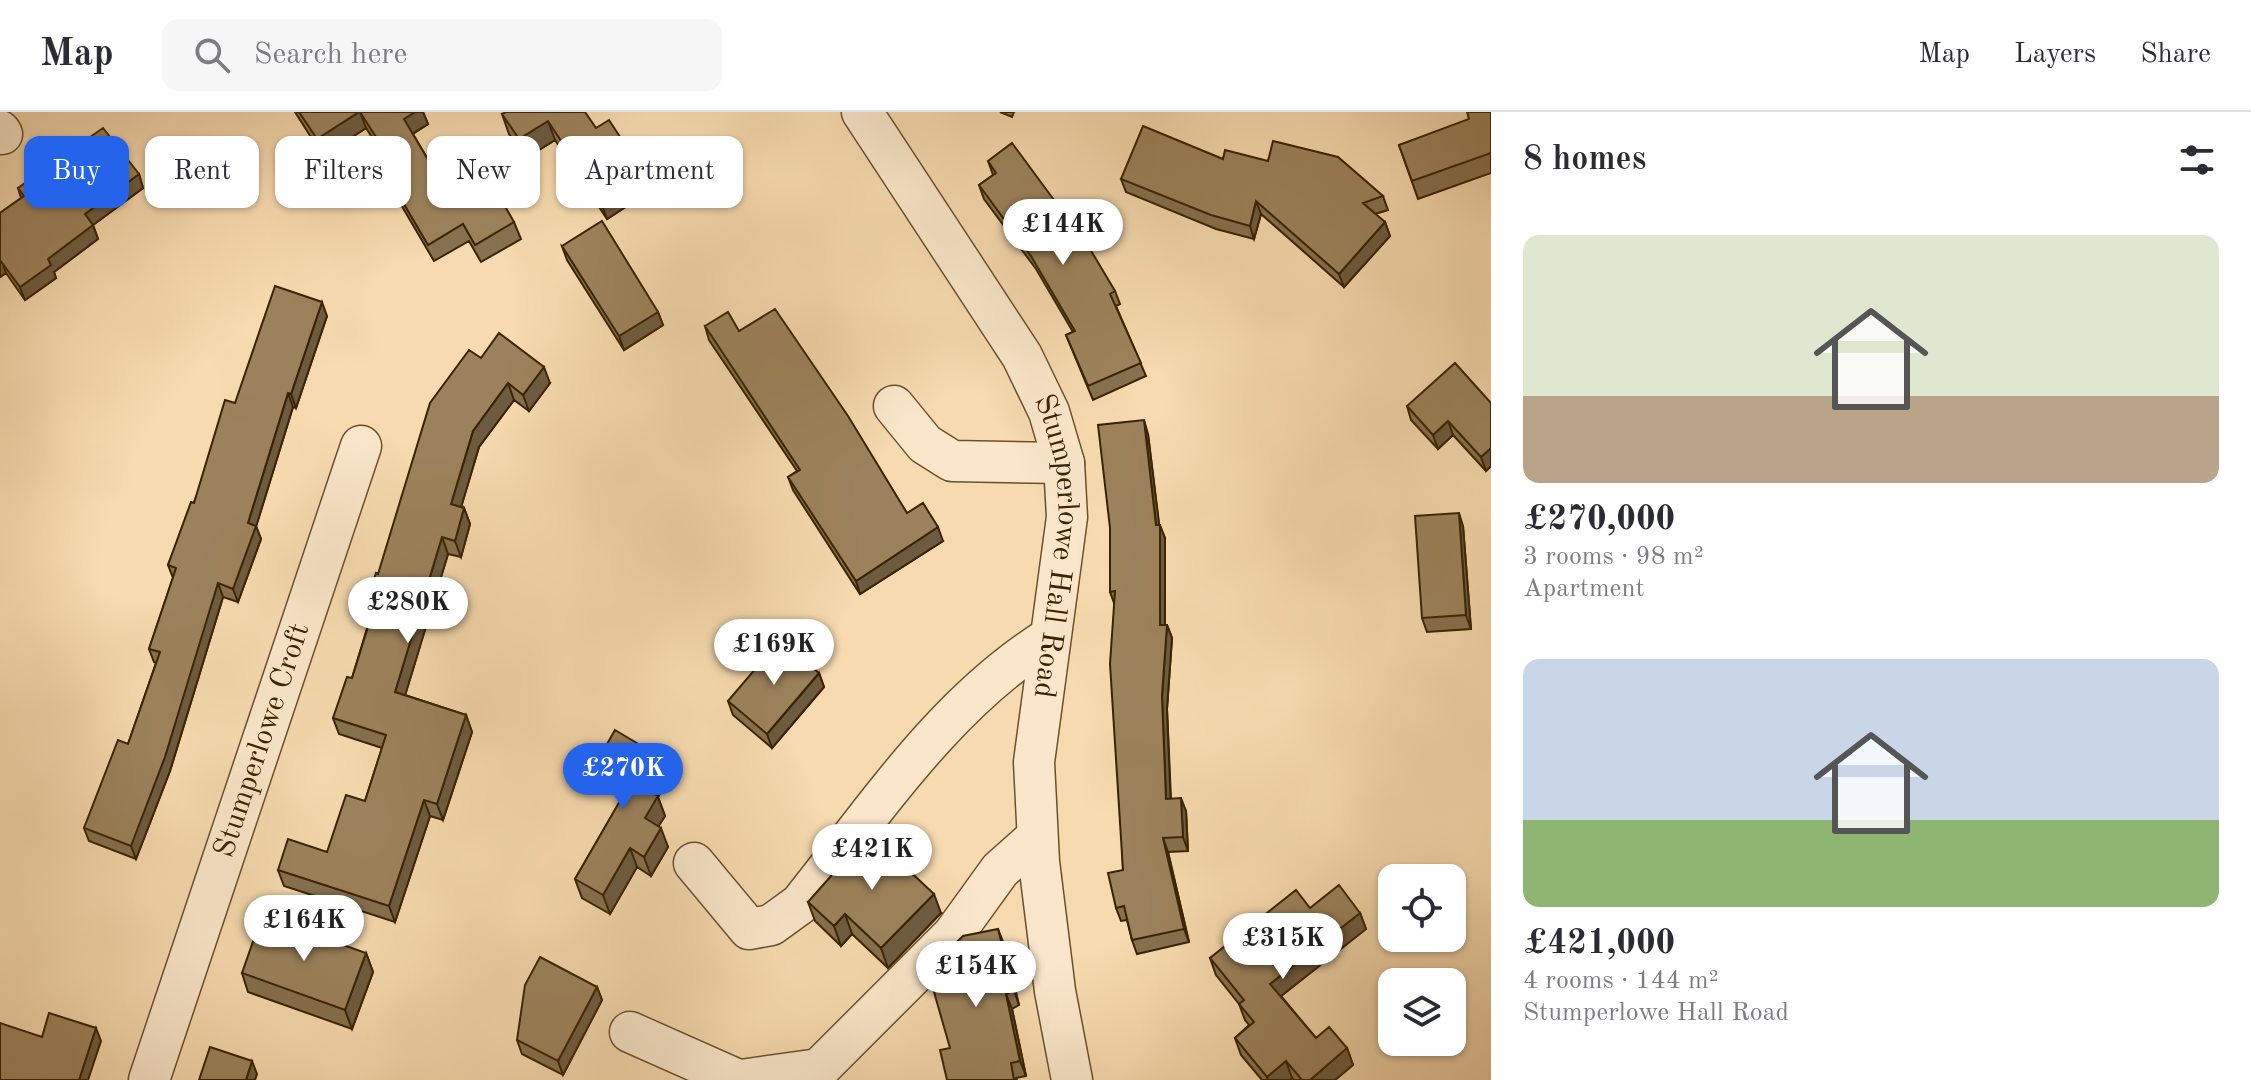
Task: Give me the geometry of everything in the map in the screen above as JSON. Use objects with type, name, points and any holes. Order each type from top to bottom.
[{"type":"street","name":"Stumperlowe Hall Road","points":[[862,112],[1022,356],[1049,412],[1064,463],[1067,517],[1034,762],[1037,837],[1055,991],[1072,1080]]},
{"type":"street","points":[[894,406],[925,444],[952,461],[1064,463]]},
{"type":"street","name":"Stumperlowe Croft","points":[[149,1080],[361,446]]},
{"type":"street","points":[[694,863],[749,929],[771,925],[800,904],[947,720],[1014,660],[1049,638]]},
{"type":"street","points":[[630,1032],[739,1080],[819,1069],[953,935],[1000,870],[1037,837]]},
{"type":"building","points":[[299,112],[359,112],[322,136],[315,136]]},
{"type":"building","points":[[360,112],[415,112],[404,119],[427,158],[427,208],[506,208],[514,222],[475,245],[463,224],[428,245],[406,208],[411,208],[411,136],[375,136]]},
{"type":"building","points":[[585,112],[596,128],[609,120],[619,136],[558,136],[548,121],[524,136],[517,136],[502,114]]},
{"type":"building","points":[[1467,112],[1491,112],[1491,153],[1412,181],[1399,145],[1469,119]]},
{"type":"building","points":[[1143,126],[1223,159],[1225,150],[1268,161],[1273,141],[1338,157],[1383,196],[1363,203],[1385,222],[1339,274],[1256,201],[1250,226],[1211,215],[1121,179]]},
{"type":"building","points":[[103,128],[109,136],[92,136]]},
{"type":"building","points":[[1012,143],[1090,249],[1115,291],[1110,294],[1141,363],[1088,386],[1066,335],[1075,331],[1031,256],[979,185],[996,173],[988,161]]},
{"type":"building","points":[[129,161],[139,174],[129,181]]},
{"type":"building","points":[[24,196],[24,208],[93,208],[85,214],[93,225],[48,259],[51,265],[20,287],[0,260],[0,213]]},
{"type":"building","points":[[602,221],[658,312],[619,336],[562,246]]},
{"type":"building","points":[[275,286],[322,302],[291,394],[288,393],[248,523],[256,526],[233,589],[218,583],[165,757],[131,846],[84,828],[118,740],[128,744],[160,652],[149,649],[176,568],[168,565],[191,502],[194,503],[225,400],[235,403]]},
{"type":"building","points":[[775,309],[848,416],[907,513],[923,503],[938,527],[856,581],[788,477],[800,470],[705,326],[728,312],[739,331]]},
{"type":"building","points":[[499,333],[544,367],[523,395],[508,383],[473,431],[451,504],[464,508],[455,541],[442,537],[395,692],[466,715],[437,804],[424,800],[389,906],[278,870],[288,839],[327,852],[346,795],[365,801],[386,735],[333,718],[347,677],[352,678],[372,614],[364,611],[430,403],[469,350],[481,358]]},
{"type":"building","points":[[1455,363],[1491,403],[1491,448],[1481,457],[1448,421],[1433,435],[1407,406]]},
{"type":"building","points":[[1144,420],[1156,525],[1160,525],[1160,625],[1167,625],[1162,696],[1166,799],[1181,798],[1183,837],[1163,838],[1184,929],[1132,940],[1124,906],[1116,908],[1108,873],[1123,870],[1110,664],[1115,591],[1110,592],[1110,528],[1098,425]]},
{"type":"building","points":[[1459,513],[1466,615],[1422,618],[1415,516]]},
{"type":"building","points":[[780,640],[819,673],[767,734],[728,701]]},
{"type":"building","points":[[615,730],[662,758],[645,789],[658,796],[645,818],[661,828],[644,857],[630,848],[603,895],[575,879],[628,787],[594,767]]},
{"type":"building","points":[[869,833],[934,894],[881,948],[845,914],[834,926],[808,902]]},
{"type":"building","points":[[1339,885],[1360,913],[1270,984],[1316,1038],[1329,1027],[1347,1048],[1310,1080],[1302,1080],[1286,1061],[1267,1077],[1235,1038],[1254,1022],[1239,1004],[1244,1000],[1210,958],[1296,890],[1310,908]]},
{"type":"building","points":[[262,916],[366,953],[345,1010],[242,973]]},
{"type":"building","points":[[998,929],[1014,990],[1006,994],[1020,1061],[1011,1063],[1014,1080],[947,1080],[940,1050],[950,1048],[928,971],[963,936]]},
{"type":"building","points":[[540,957],[597,987],[558,1061],[517,1040],[525,985]]},
{"type":"building","points":[[49,1013],[96,1028],[79,1080],[0,1080],[0,1023],[42,1037]]},
{"type":"building","points":[[210,1047],[252,1061],[246,1080],[199,1080]]}]
